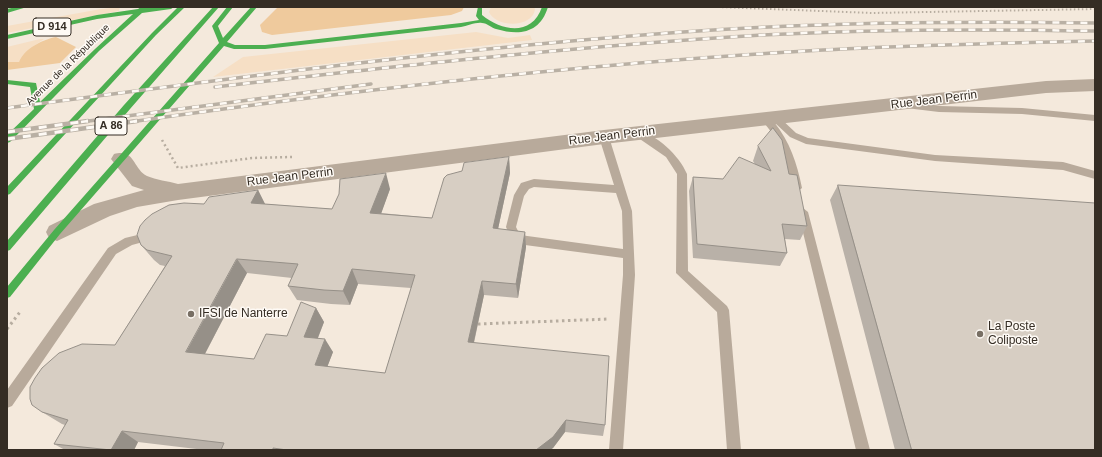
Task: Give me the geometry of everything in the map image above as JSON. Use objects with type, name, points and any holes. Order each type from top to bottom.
[{"type":"main road","points":[[7,11],[24,7]]},
{"type":"main road","name":"Avenue de la République","points":[[7,140],[97,50],[145,7]]},
{"type":"main road","name":"D 914","points":[[7,37],[98,17],[171,7]]},
{"type":"main road","name":"A 86","points":[[7,192],[154,34],[182,7]]},
{"type":"main road","name":"A 86","points":[[7,246],[127,106],[216,7]]},
{"type":"main road","points":[[230,7],[215,26],[215,30],[222,43],[234,47],[265,47],[482,21]]},
{"type":"main road","points":[[7,294],[57,232],[254,7]]},
{"type":"main road","points":[[480,7],[479,16],[482,21],[489,26],[500,29],[524,29],[535,26],[546,14],[546,7]]},
{"type":"main road","points":[[7,82],[33,85],[38,110]]},
{"type":"street","name":"Rue Jean Perrin","points":[[57,232],[102,210],[129,201],[178,192],[636,133],[1046,87],[1095,85]]},
{"type":"street","name":"Rue Jean Perrin","points":[[121,158],[139,180],[146,184],[178,192]]},
{"type":"lane","points":[[897,104],[939,109],[1022,111],[1095,118]]},
{"type":"lane","points":[[770,118],[793,135],[806,141],[935,158],[1063,166],[1095,175]]},
{"type":"lane","points":[[770,118],[789,152],[863,450]]},
{"type":"lane","points":[[636,133],[673,158],[679,165],[682,174],[682,273],[723,310],[734,450]]},
{"type":"lane","points":[[604,137],[627,211],[629,276],[616,450]]},
{"type":"lane","points":[[620,189],[534,183],[525,186],[519,195],[511,227],[516,238],[525,241],[628,254]]},
{"type":"lane","points":[[7,401],[112,251],[129,241],[150,236]]},
{"type":"path","points":[[718,7],[872,13],[1095,9]]},
{"type":"path","points":[[162,140],[178,168],[252,158]]},
{"type":"path","points":[[478,324],[626,318]]},
{"type":"shaded area","points":[[120,7],[119,11],[7,33],[7,26]]},
{"type":"shaded area","points":[[464,7],[462,11],[451,15],[272,35],[262,32],[260,25],[277,8]]},
{"type":"shaded area","points":[[491,7],[534,7],[535,9],[533,15],[528,20],[514,24],[499,21],[493,17],[489,12]]},
{"type":"shaded area","points":[[476,32],[508,38],[530,35],[532,40],[213,77],[243,57]]},
{"type":"shaded area","points":[[56,37],[76,47],[60,63],[7,70],[7,62],[19,62],[25,53],[34,45]]},
{"type":"shaded area","points":[[44,39],[34,46],[19,62],[7,62],[7,47]]},
{"type":"building","points":[[773,128],[782,140],[789,174],[797,175],[807,226],[782,224],[787,253],[697,244],[693,177],[723,179],[739,157],[771,171],[758,146]]},
{"type":"building","name":"IFSI de Nanterre","points":[[509,157],[493,228],[525,232],[516,284],[482,281],[468,342],[609,356],[605,425],[566,420],[553,437],[536,450],[287,450],[273,448],[273,450],[221,450],[224,443],[122,431],[111,450],[54,444],[68,420],[42,412],[32,405],[30,399],[30,387],[42,368],[59,353],[82,344],[115,345],[172,256],[147,250],[141,245],[137,235],[140,226],[152,214],[169,205],[184,203],[204,204],[209,197],[258,190],[251,203],[332,209],[339,194],[340,179],[386,173],[370,213],[432,218],[444,178],[447,175],[462,171],[464,163]],"holes":[[[237,259],[298,264],[288,286],[343,291],[352,269],[415,275],[385,373],[315,365],[325,339],[304,337],[316,308],[301,302],[287,336],[266,334],[254,359],[186,352]]]},
{"type":"building","name":"La Poste Coliposte","points":[[838,185],[1095,203],[1095,450],[912,450]]},
{"type":"railway","points":[[7,108],[260,75],[429,55],[514,46],[683,32],[838,24],[992,22],[1095,23]]},
{"type":"railway","points":[[215,87],[420,64],[556,51],[762,35],[928,30],[1095,31]]},
{"type":"railway","points":[[130,122],[389,88],[476,78],[649,62],[857,48],[1095,41]]},
{"type":"railway","points":[[81,122],[371,84]]},
{"type":"railway","points":[[7,132],[88,121]]},
{"type":"railway","points":[[7,139],[137,121]]},
{"type":"traffic: fast","points":[[7,11],[24,7]]},
{"type":"traffic: fast","points":[[7,140],[97,50],[145,7]]},
{"type":"traffic: fast","points":[[7,37],[97,17],[171,7]]},
{"type":"traffic: fast","points":[[7,192],[154,34],[182,7]]},
{"type":"traffic: fast","points":[[7,247],[127,107],[216,7]]},
{"type":"traffic: fast","points":[[222,43],[215,26],[230,7]]},
{"type":"traffic: fast","points":[[7,294],[57,232],[254,7]]},
{"type":"traffic: fast","points":[[480,8],[479,16],[487,22],[506,30],[517,30],[527,29],[535,24],[542,17],[545,7]]},
{"type":"traffic: fast","points":[[222,43],[234,47],[265,47],[461,25],[482,21]]},
{"type":"traffic: fast","points":[[7,82],[33,85],[38,110]]},
{"type":"place","name":"IFSI de Nanterre","points":[[191,314]]},
{"type":"place","name":"La Poste Coliposte","points":[[980,334]]}]
